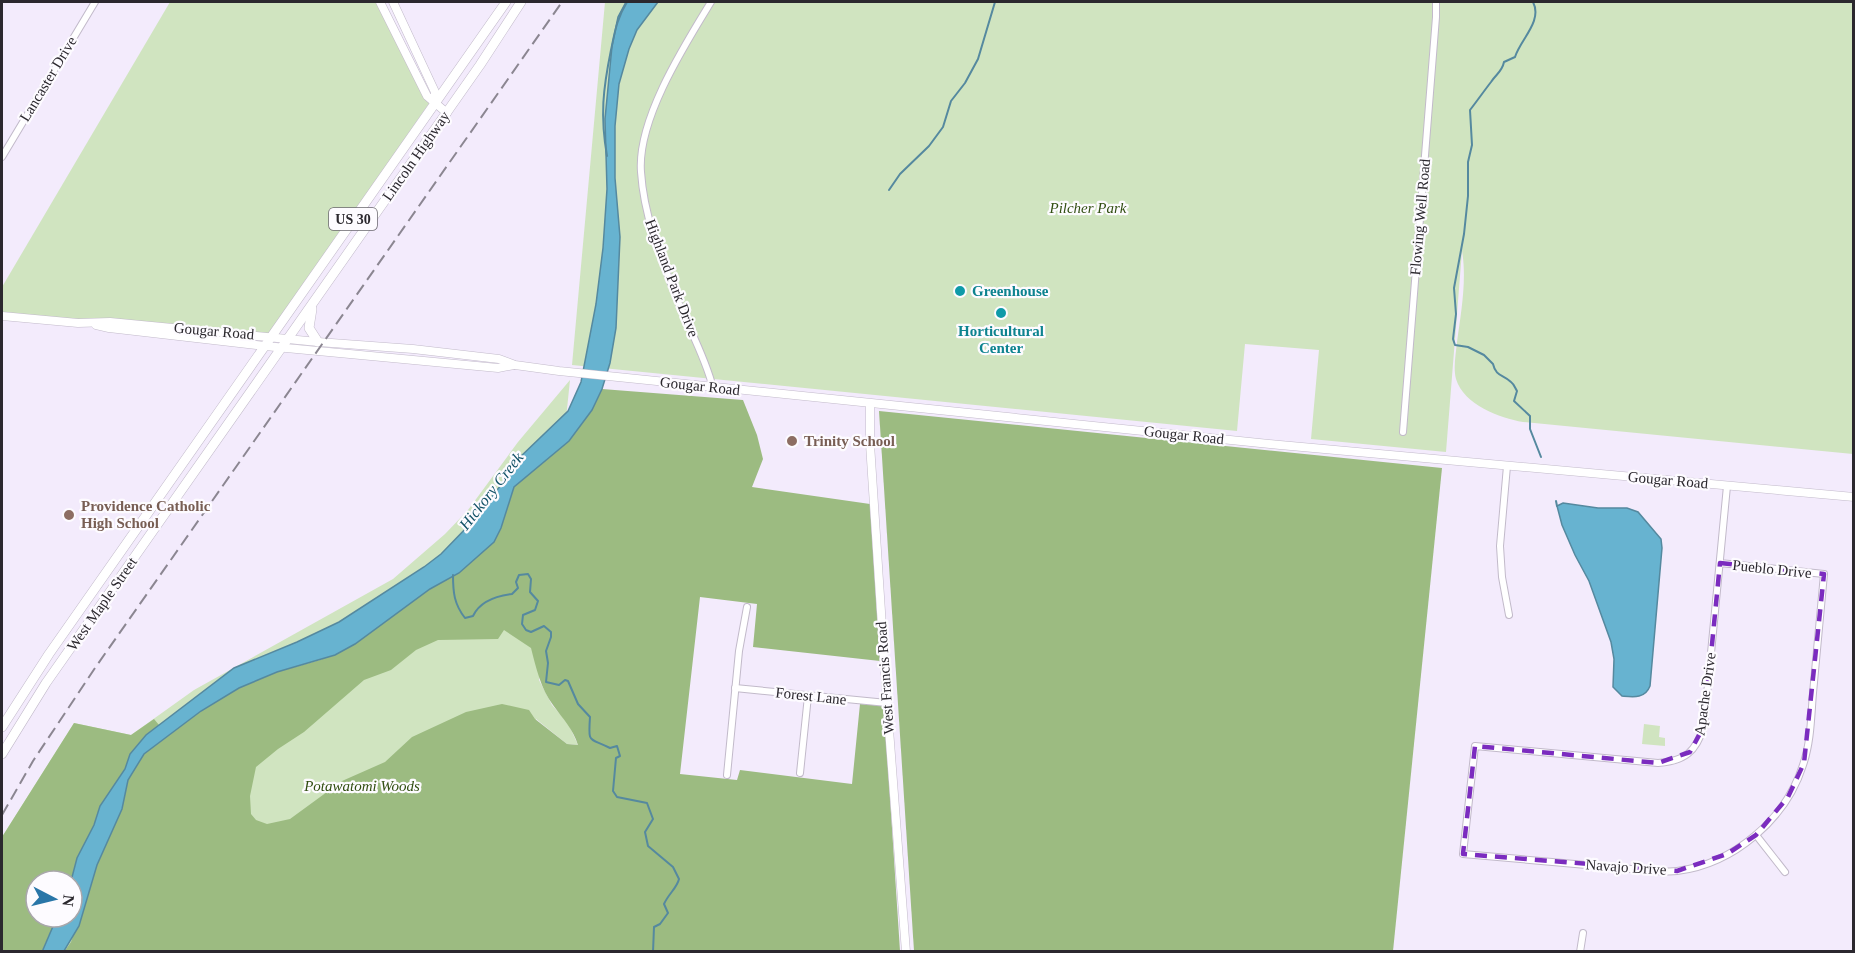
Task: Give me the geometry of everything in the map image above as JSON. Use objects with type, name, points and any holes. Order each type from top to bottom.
[{"type":"main road","name":"Lincoln Highway","points":[[272,336],[506,2]]},
{"type":"main road","name":"Lincoln Highway","points":[[289,339],[447,113],[521,2]]},
{"type":"main road","points":[[314,303],[309,318],[309,328],[318,342]]},
{"type":"main road","name":"West Maple Street","points":[[2,727],[55,645],[272,336]]},
{"type":"main road","name":"West Maple Street","points":[[2,754],[74,643],[289,339]]},
{"type":"street","name":"Lancaster Drive","points":[[2,157],[95,2]]},
{"type":"street","points":[[380,2],[427,96],[447,113]]},
{"type":"street","points":[[393,2],[435,93],[435,103]]},
{"type":"street","name":"Highland Park Drive","points":[[711,2],[677,61],[651,116],[642,143],[640,171],[645,206],[658,250],[682,312],[708,367],[713,388]]},
{"type":"street","name":"Flowing Well Road","points":[[1403,432],[1436,2]]},
{"type":"street","name":"Gougar Road","points":[[2,316],[90,323],[110,322],[413,349],[499,359],[515,365],[559,371],[713,388],[1506,466],[1854,497]]},
{"type":"street","name":"Gougar Road","points":[[90,323],[109,328],[282,348],[498,368],[515,365]]},
{"type":"street","name":"West Francis Road","points":[[870,404],[870,444],[886,703],[906,951]]},
{"type":"street","points":[[1506,466],[1500,546],[1502,577],[1509,615]]},
{"type":"street","name":"Apache Drive","points":[[1463,854],[1474,746],[1658,764],[1681,759],[1699,742],[1704,726],[1727,486]]},
{"type":"street","name":"Pueblo Drive","points":[[1720,563],[1824,574]]},
{"type":"street","name":"Navajo Drive","points":[[1463,854],[1654,871],[1677,871],[1727,854],[1756,835],[1773,818],[1788,797],[1804,762],[1808,745],[1824,574]]},
{"type":"street","points":[[727,775],[735,688],[747,607]]},
{"type":"street","name":"Forest Lane","points":[[735,688],[886,703]]},
{"type":"street","points":[[800,772],[808,696]]},
{"type":"street","points":[[1756,835],[1785,872]]},
{"type":"street","points":[[1580,951],[1583,933]]},
{"type":"highlighted area","points":[[1720,563],[1824,574],[1804,763],[1788,797],[1756,835],[1727,854],[1677,871],[1463,854],[1475,746],[1658,763],[1690,752],[1704,726]]},
{"type":"green space","points":[[170,2],[379,2],[430,102],[270,334],[2,314],[2,287]]},
{"type":"green space","name":"Pilcher Park","points":[[605,2],[1853,2],[1853,454],[1523,422],[1484,409],[1460,388],[1455,375],[1455,356],[1464,285],[1462,251],[1446,452],[1311,439],[1319,350],[1245,344],[1237,431],[572,365]]},
{"type":"green space","name":"Potawatomi Woods","points":[[570,380],[539,680],[552,705],[568,723],[578,745],[567,744],[536,719],[512,951],[2,952],[2,837],[74,723],[131,735],[194,690],[393,579],[445,534],[468,510],[518,442]]},
{"type":"green space","points":[[602,389],[743,400],[757,435],[763,459],[752,487],[870,504],[880,661],[753,647],[757,604],[700,597],[680,774],[737,780],[740,770],[852,784],[860,704],[884,706],[900,951],[64,952],[71,942],[75,929],[84,929],[84,904],[97,865],[122,809],[128,780],[144,754],[201,711],[239,688],[277,672],[320,660],[355,644],[430,589],[459,573],[501,528],[514,487],[569,441],[592,410]],"holes":[[[504,630],[531,648],[545,692],[571,729],[578,745],[567,744],[535,719],[529,710],[502,704],[466,712],[412,737],[385,762],[342,781],[290,819],[267,824],[256,820],[251,814],[250,796],[256,767],[304,732],[364,680],[391,670],[416,650],[438,640],[498,639]]]},
{"type":"green space","points":[[879,411],[1442,468],[1393,951],[914,951]]},
{"type":"green space","points":[[154,719],[159,725],[135,748],[125,769],[100,806],[74,869],[24,869],[24,929],[52,929],[42,951],[2,952],[2,837],[74,723],[131,735]]},
{"type":"green space","points":[[1644,724],[1660,726],[1659,737],[1665,738],[1665,746],[1642,744]]},
{"type":"water","points":[[626,2],[658,2],[637,30],[619,84],[615,126],[615,178],[620,237],[616,328],[610,363],[602,389],[592,410],[569,441],[514,487],[494,542],[459,573],[430,589],[355,644],[335,655],[277,672],[239,688],[201,711],[144,754],[128,780],[122,809],[97,865],[84,909],[84,869],[74,869],[77,858],[94,825],[100,806],[125,769],[130,754],[146,735],[234,668],[339,622],[441,554],[471,523],[501,485],[517,460],[568,411],[581,382],[596,304],[607,189],[605,119],[612,46],[618,17]]},
{"type":"water","points":[[1563,503],[1598,508],[1627,508],[1638,512],[1661,539],[1650,686],[1642,695],[1622,696],[1613,687],[1614,659],[1611,642],[1589,581],[1562,525],[1557,506]]},
{"type":"water","points":[[52,929],[77,929],[64,951],[42,952]]},
{"type":"waterway","name":"Hickory Creek","points":[[607,156],[603,115],[606,77],[617,25],[627,2]]},
{"type":"waterway","points":[[889,190],[900,174],[929,146],[943,127],[951,101],[965,83],[978,59],[995,2]]},
{"type":"waterway","points":[[1533,2],[1535,9],[1533,23],[1515,57],[1504,62],[1500,71],[1470,110],[1472,145],[1468,162],[1468,196],[1464,234],[1454,288],[1456,314],[1453,339],[1455,345],[1468,347],[1484,355],[1498,373],[1513,384],[1517,391],[1514,401],[1530,416],[1530,429],[1541,457]]},
{"type":"waterway","points":[[1556,501],[1557,506]]},
{"type":"waterway","points":[[453,575],[455,598],[465,618],[473,616],[489,600],[512,594],[518,588],[516,582],[519,575],[528,574],[531,579],[530,592],[538,601],[535,610],[523,615],[522,624],[526,630],[531,632],[544,626],[551,632],[546,651],[548,663],[546,682],[559,685],[565,680],[568,681],[578,704],[590,717],[591,739],[610,748],[617,746],[620,756],[616,758],[613,791],[617,797],[647,803],[653,819],[645,832],[648,846],[673,867],[679,879],[664,904],[668,913],[660,924],[654,927],[653,952]]},
{"type":"railway","points":[[2,815],[33,761],[95,668],[562,2]]},
{"type":"place","name":"Greenhouse","points":[[960,291]]},
{"type":"place","name":"Horticultural Center","points":[[1001,313]]},
{"type":"place","name":"Trinity School","points":[[792,441]]},
{"type":"place","name":"Providence Catholic High School","points":[[69,515]]}]
